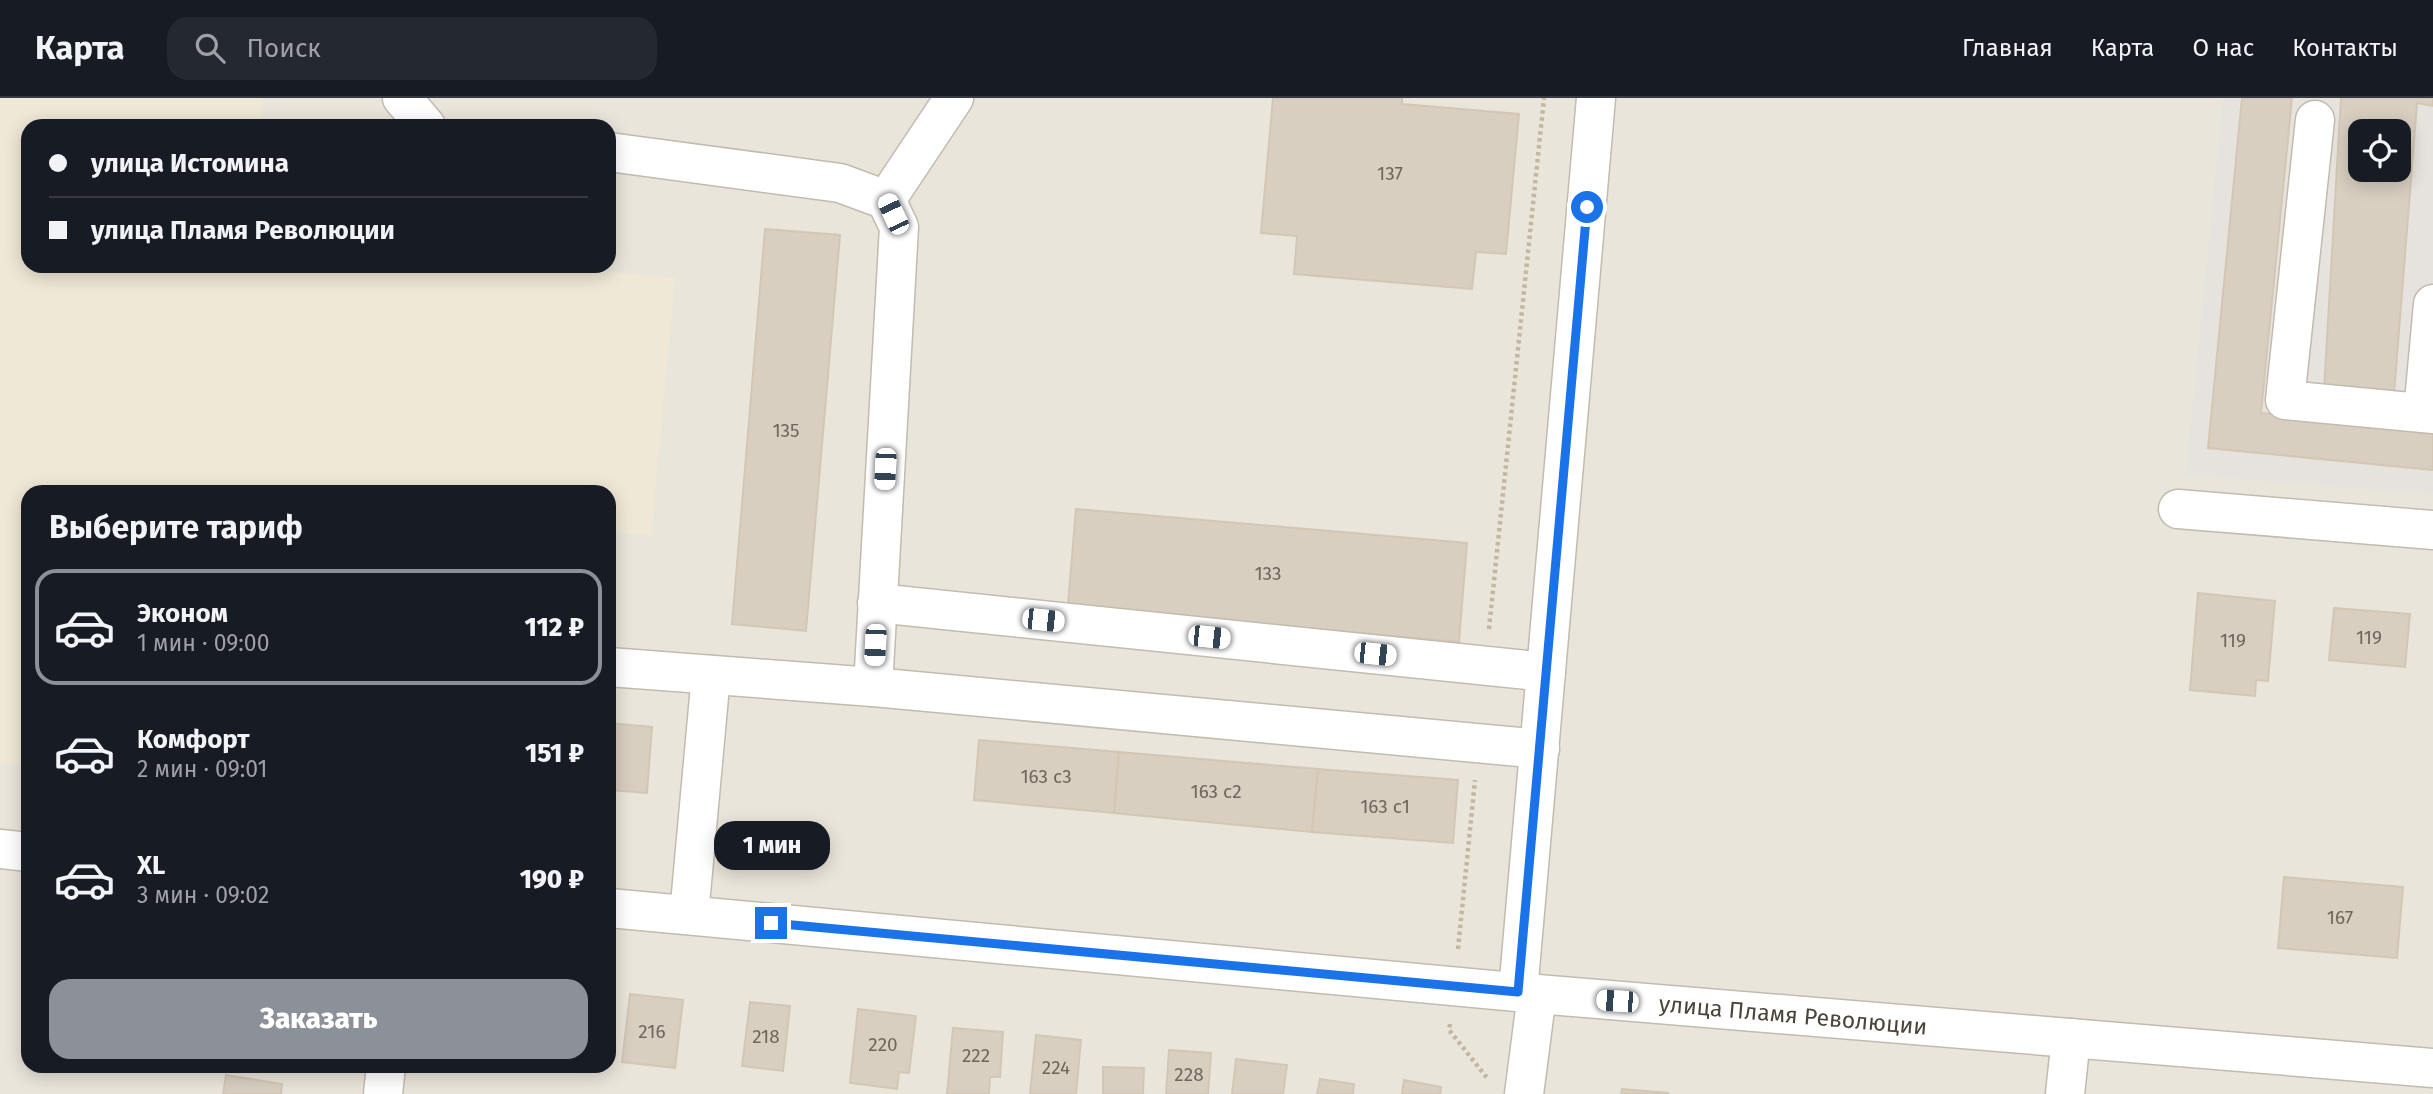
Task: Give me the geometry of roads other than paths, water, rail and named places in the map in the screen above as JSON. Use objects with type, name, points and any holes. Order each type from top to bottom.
[{"type":"street","points":[[402,98],[420,119]]},
{"type":"street","points":[[886,200],[954,98]]},
{"type":"street","points":[[1510,1092],[1528,993],[1539,749],[1596,98]]},
{"type":"street","points":[[2315,121],[2285,400],[2428,414],[2433,304]]},
{"type":"street","points":[[616,153],[840,183],[886,200],[899,227],[873,687]]},
{"type":"street","points":[[2178,509],[2433,530]]},
{"type":"street","points":[[877,603],[1546,672]]},
{"type":"street","points":[[616,668],[873,687],[1539,749]]},
{"type":"street","points":[[689,915],[711,675]]},
{"type":"street","points":[[0,849],[21,851]]},
{"type":"street","name":"улица Пламя Революции","points":[[616,909],[1528,993],[2433,1068]]},
{"type":"street","points":[[2066,1094],[2071,1038]]},
{"type":"street","points":[[383,1094],[385,1073]]}]
